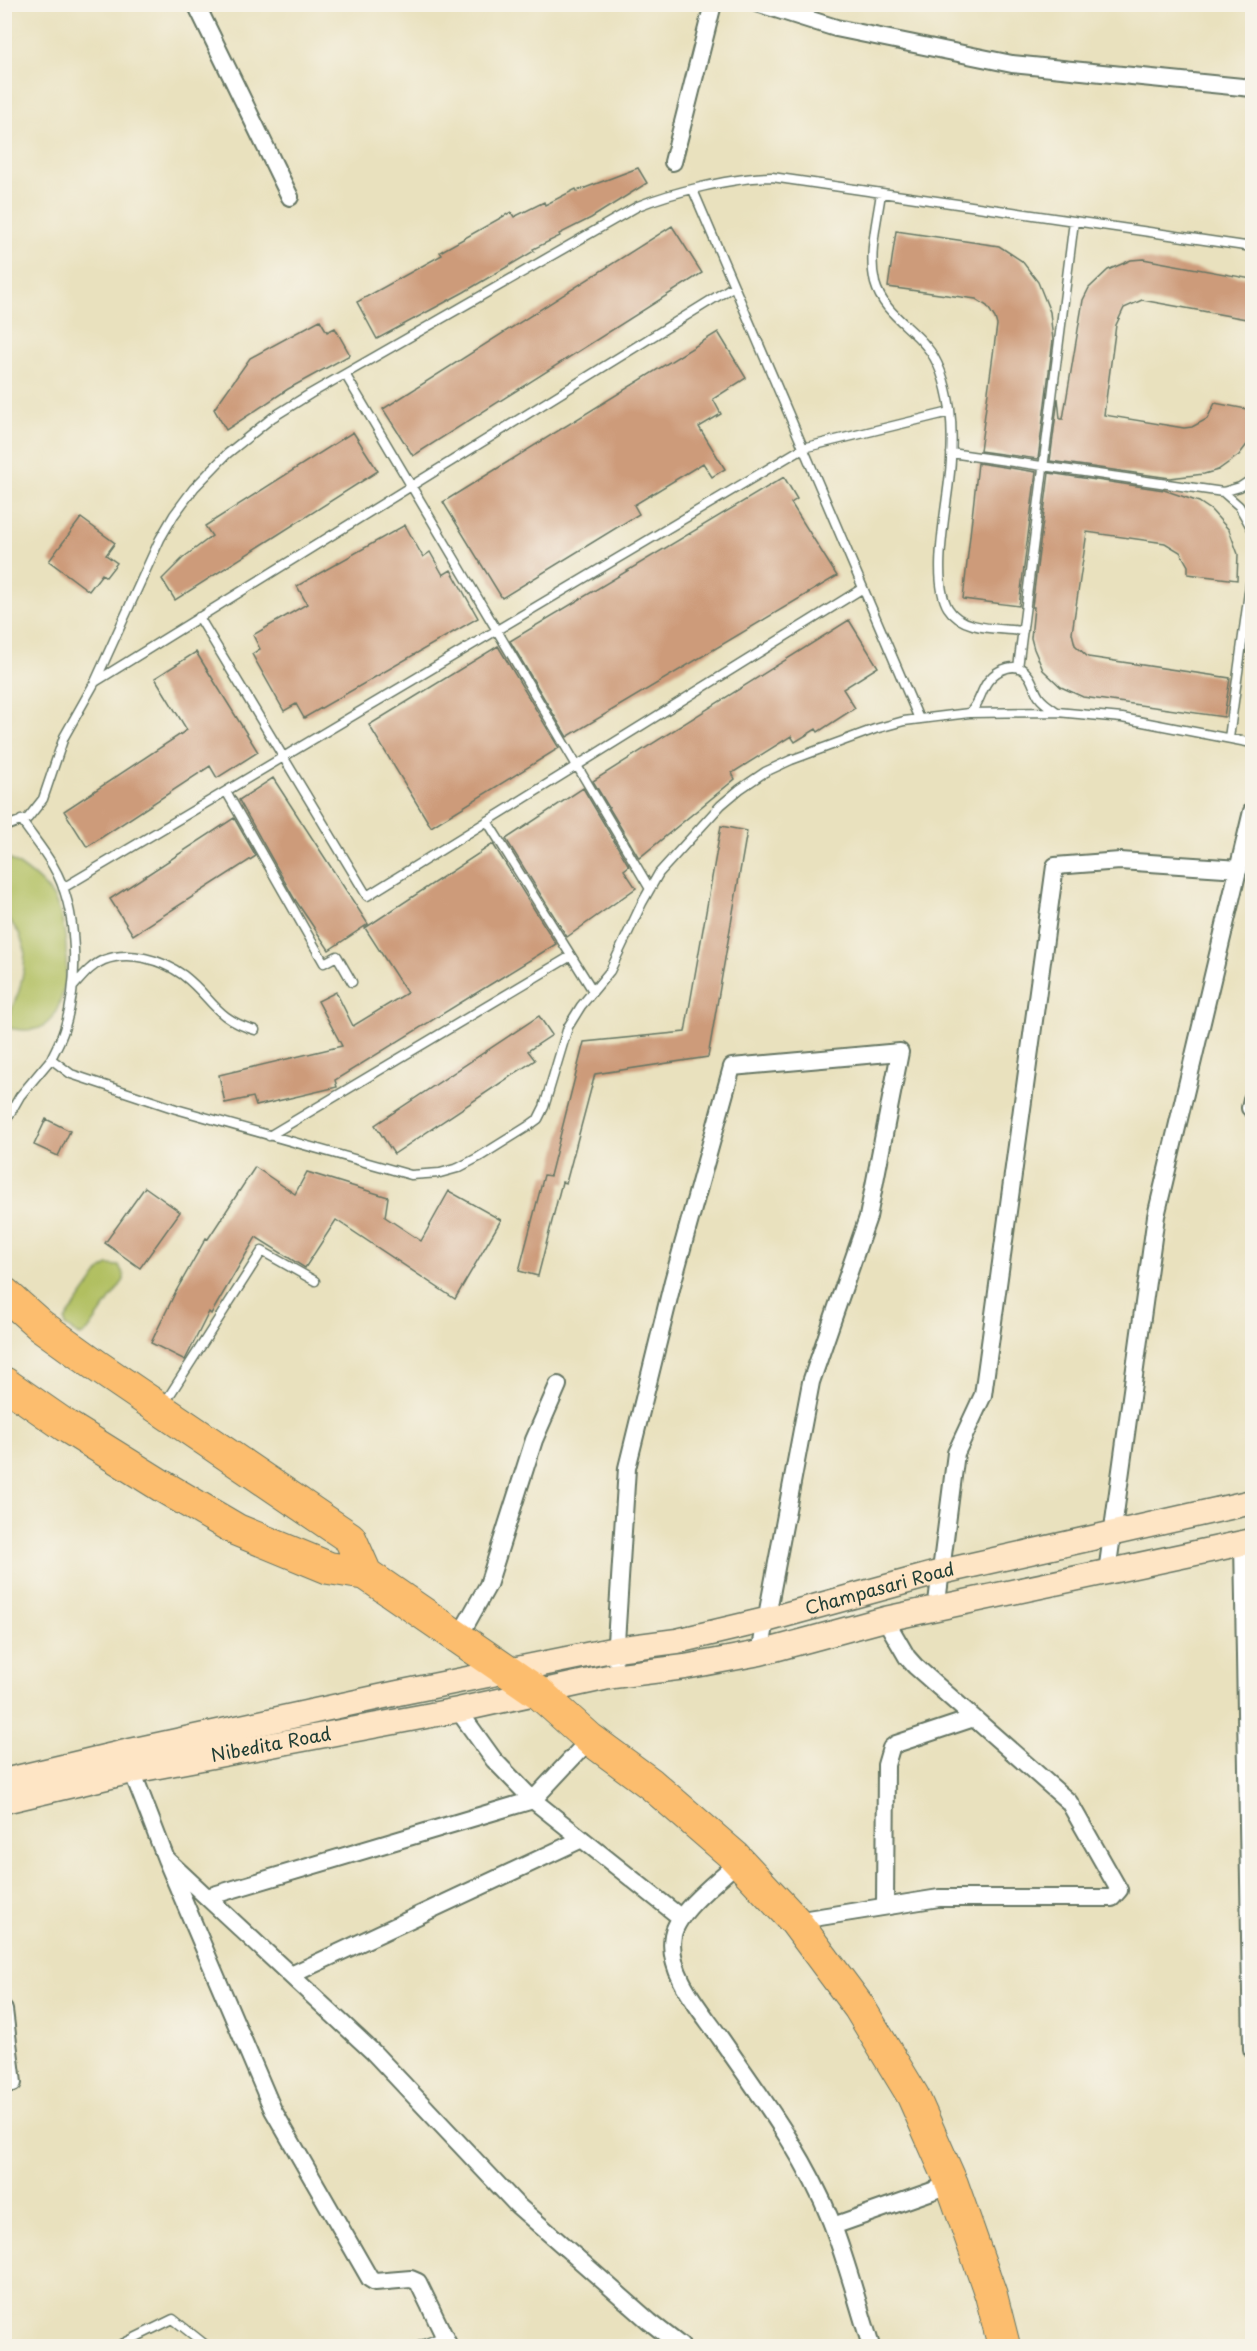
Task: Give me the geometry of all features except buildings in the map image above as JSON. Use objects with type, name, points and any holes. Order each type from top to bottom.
[{"type":"highway","points":[[4,1293],[40,1325],[159,1409],[350,1538],[366,1574]]},
{"type":"highway","points":[[4,1383],[66,1426],[237,1530],[329,1568],[366,1574],[539,1694],[590,1738],[651,1784],[739,1861],[795,1921],[859,2007],[913,2096],[952,2184],[991,2295],[1004,2346]]},
{"type":"main road","name":"Champasari Road","points":[[506,1671],[616,1649],[677,1641],[766,1620],[941,1572],[1252,1502]]},
{"type":"main road","name":"Champasari Road","points":[[539,1694],[613,1676],[685,1667],[760,1653],[885,1619],[1248,1542]]},
{"type":"main road","name":"Nibedita Road","points":[[4,1801],[129,1761],[506,1671]]},
{"type":"main road","name":"Nibedita Road","points":[[4,1781],[458,1710],[539,1694]]},
{"type":"street","points":[[196,4],[290,197]]},
{"type":"street","points":[[674,162],[713,4]]},
{"type":"street","points":[[760,4],[836,28],[1012,64],[1252,88]]},
{"type":"street","points":[[1107,1572],[1155,1216],[1252,811]]},
{"type":"street","points":[[936,1610],[956,1453],[983,1395],[1055,866],[1120,861],[1239,869]]},
{"type":"street","points":[[613,1676],[627,1468],[673,1281],[732,1066],[900,1052],[868,1217],[811,1382],[760,1653]]},
{"type":"street","points":[[459,1637],[488,1586],[534,1440],[558,1385]]},
{"type":"street","points":[[1248,1542],[1252,2049]]},
{"type":"street","points":[[795,1921],[951,1897],[1112,1898],[1119,1890],[1069,1802],[910,1662],[885,1619]]},
{"type":"street","points":[[458,1710],[494,1760],[533,1800],[680,1917]]},
{"type":"street","points":[[885,1906],[886,1764],[891,1748],[896,1744],[974,1718]]},
{"type":"street","points":[[207,1897],[533,1800],[590,1738]]},
{"type":"street","points":[[129,1761],[166,1859],[273,2110],[370,2278],[375,2282],[411,2279],[418,2282],[447,2341]]},
{"type":"street","points":[[291,1975],[582,1839]]},
{"type":"street","points":[[166,1859],[373,2052],[517,2205],[650,2322],[681,2346]]},
{"type":"street","points":[[739,1861],[680,1917],[673,1933],[673,1959],[688,1991],[774,2115],[811,2180],[833,2226],[871,2346]]},
{"type":"street","points":[[4,2010],[13,2083]]},
{"type":"street","points":[[833,2226],[952,2184]]},
{"type":"lane","points":[[4,827],[28,818],[43,799],[64,737],[95,682],[159,539],[194,488],[226,454],[273,417],[638,206],[665,196],[747,178],[772,177],[1252,247]]},
{"type":"lane","points":[[693,190],[919,719]]},
{"type":"lane","points":[[880,193],[873,252],[876,284],[881,297],[894,316],[927,346],[944,384],[950,412],[951,453],[940,564],[940,580],[947,607],[955,617],[968,624],[1023,631]]},
{"type":"lane","points":[[1018,668],[1074,221]]},
{"type":"lane","points":[[95,682],[734,286]]},
{"type":"lane","points":[[345,374],[650,888]]},
{"type":"lane","points":[[63,888],[803,448],[950,412]]},
{"type":"lane","points":[[951,453],[1222,492],[1240,487],[1252,479]]},
{"type":"lane","points":[[1222,492],[1239,506],[1252,529]]},
{"type":"lane","points":[[1229,738],[1252,570]]},
{"type":"lane","points":[[199,617],[368,896],[863,588]]},
{"type":"lane","points":[[969,713],[976,707],[988,681],[997,672],[1002,669],[1018,668],[1028,675],[1039,697],[1057,712]]},
{"type":"lane","points":[[51,1059],[71,1074],[176,1109],[411,1175],[424,1176],[458,1168],[538,1119],[544,1107],[568,1027],[610,971],[658,873],[721,805],[765,772],[875,729],[919,719],[969,713],[1057,712],[1122,718],[1252,743]]},
{"type":"lane","points":[[226,791],[324,963],[337,956],[352,982]]},
{"type":"lane","points":[[4,1124],[20,1096],[51,1059],[64,1032],[73,987],[74,960],[71,925],[63,888],[54,867],[21,820]]},
{"type":"lane","points":[[487,821],[593,991]]},
{"type":"lane","points":[[269,1136],[571,956]]},
{"type":"lane","points":[[73,987],[93,966],[105,960],[136,957],[162,963],[183,975],[224,1017],[237,1025],[255,1030]]},
{"type":"lane","points":[[159,1409],[262,1251],[315,1281]]},
{"type":"lane","points":[[118,2346],[173,2319],[207,2346]]},
{"type":"lane","points":[[418,2346],[447,2341]]},
{"type":"lane","points":[[4,2344],[11,2346]]},
{"type":"green space","points":[[5,856],[36,878],[51,894],[58,906],[66,941],[65,981],[61,999],[54,1014],[45,1025],[32,1030],[9,1028],[7,1020],[19,991],[25,950],[19,933],[5,914]]},
{"type":"green space","points":[[108,1265],[119,1266],[124,1280],[88,1331],[81,1336],[65,1326],[65,1320],[100,1271]]}]
